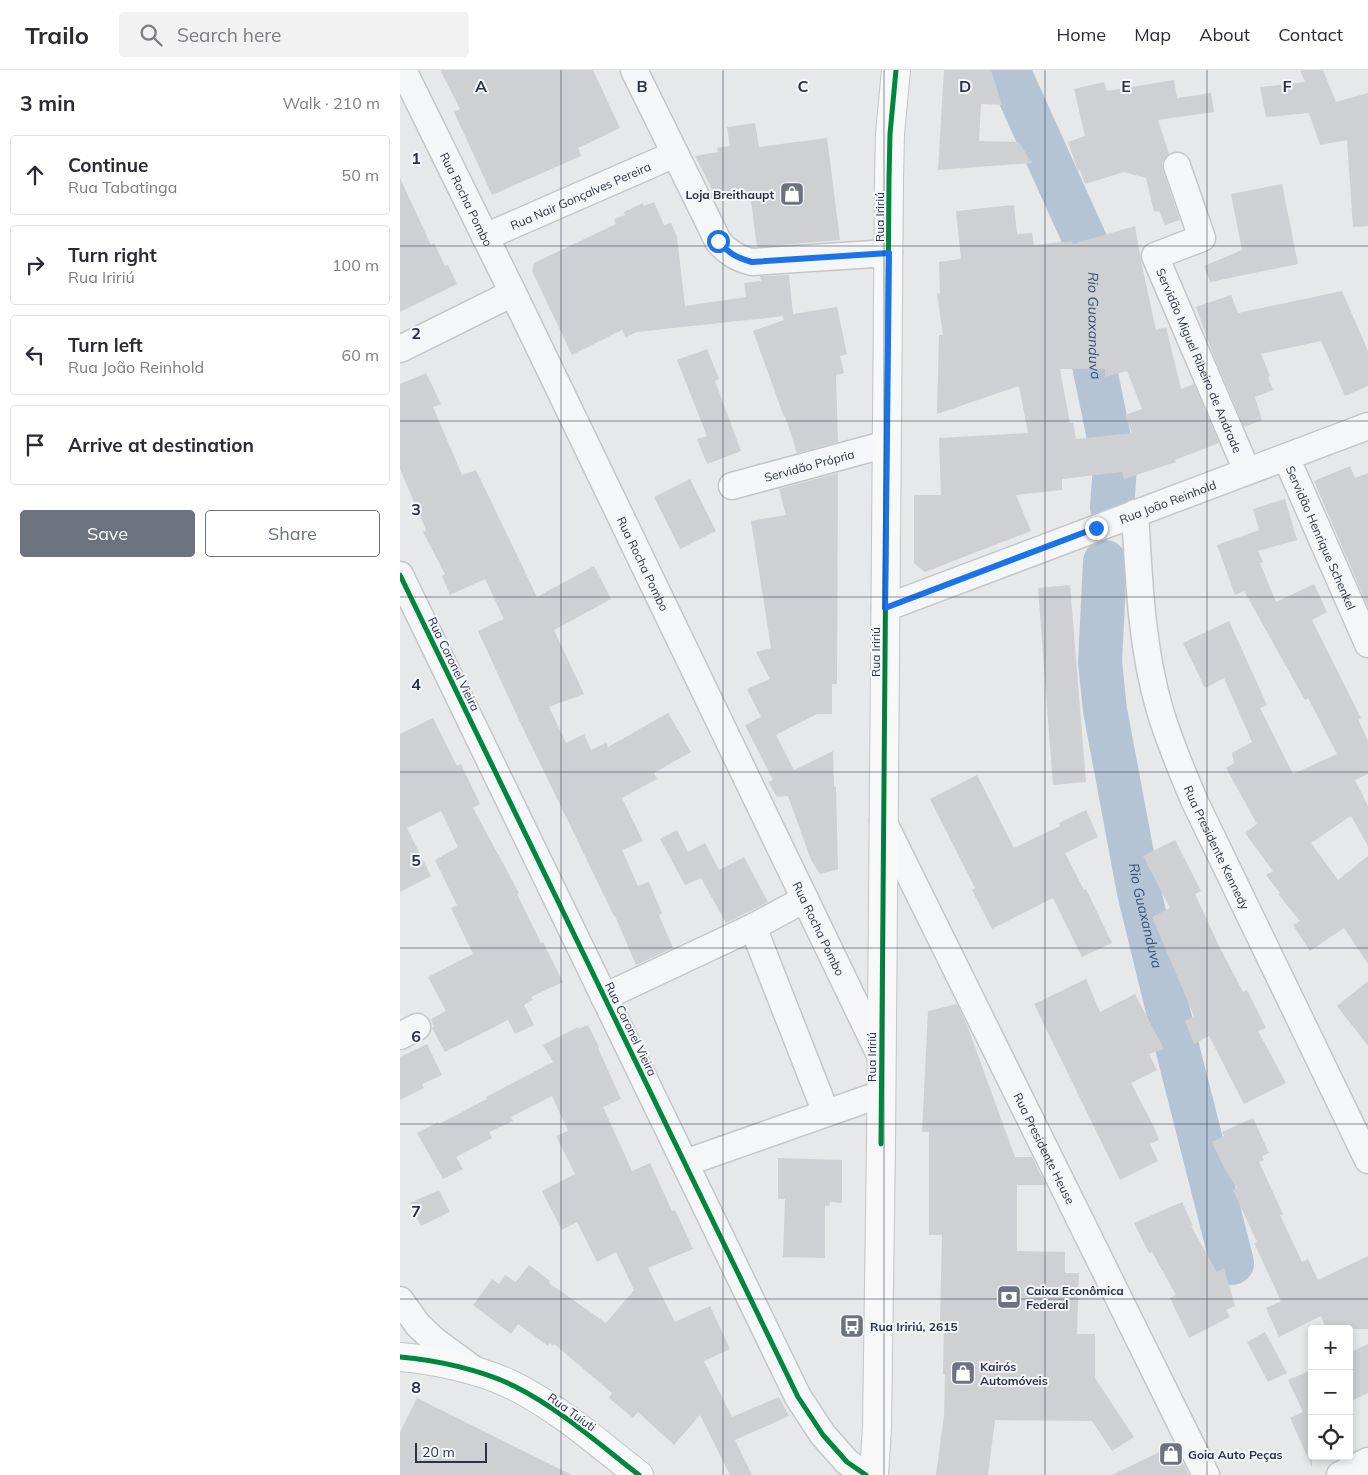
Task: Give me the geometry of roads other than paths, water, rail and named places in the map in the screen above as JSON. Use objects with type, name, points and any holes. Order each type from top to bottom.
[{"type":"main road","name":"Rua Iririú","points":[[874,1475],[877,1426],[892,72]]},
{"type":"main road","name":"Rua Tuiuti","points":[[400,1357],[417,1358],[476,1372],[513,1385],[543,1402],[639,1475]]},
{"type":"street","name":"Rua Rocha Pombo","points":[[403,70],[513,293],[881,1057]]},
{"type":"street","points":[[634,70],[718,241],[726,250],[738,258],[752,262],[889,253]]},
{"type":"street","name":"Rua Nair Gonçalves Pereira","points":[[485,237],[675,154]]},
{"type":"street","name":"Servidão Miguel Ribeiro de Andrade","points":[[1177,166],[1202,238],[1154,256],[1247,471]]},
{"type":"street","points":[[400,348],[513,293]]},
{"type":"street","name":"Rua João Reinhold","points":[[885,608],[1368,426]]},
{"type":"street","name":"Servidão Própria","points":[[732,486],[887,444]]},
{"type":"street","name":"Servidão Henrique Schenkel","points":[[1286,457],[1368,644]]},
{"type":"street","name":"Rua Presidente Kennedy","points":[[1116,521],[1142,622],[1159,707],[1174,751],[1194,800],[1368,1160]]},
{"type":"street","name":"Rua Coronel Vieira","points":[[400,575],[798,1397],[823,1435],[847,1462],[866,1475]]},
{"type":"street","name":"Rua Presidente Heuse","points":[[883,822],[1206,1475]]},
{"type":"street","points":[[604,997],[753,928],[805,899]]},
{"type":"street","points":[[753,928],[826,1113]]},
{"type":"street","points":[[685,1163],[881,1094]]},
{"type":"street","points":[[400,1300],[418,1325],[435,1342],[476,1372]]},
{"type":"street","points":[[1340,1475],[1368,1461]]},
{"type":"waterway","name":"Rio Guaxanduva","points":[[1008,70],[1093,258],[1094,365],[1115,467],[1112,507]]},
{"type":"waterway","name":"Rio Guaxanduva","points":[[1105,562],[1100,662],[1105,710],[1139,892],[1232,1263]]},
{"type":"place","name":"Loja Breithaupt","points":[[792,194]]},
{"type":"place","name":"Caixa Econômica Federal","points":[[1009,1297]]},
{"type":"place","name":"Rua Iririú, 2615","points":[[852,1326]]},
{"type":"place","name":"Kairós Automóveis","points":[[963,1373]]},
{"type":"place","name":"Goia Auto Peças","points":[[1171,1454]]}]
